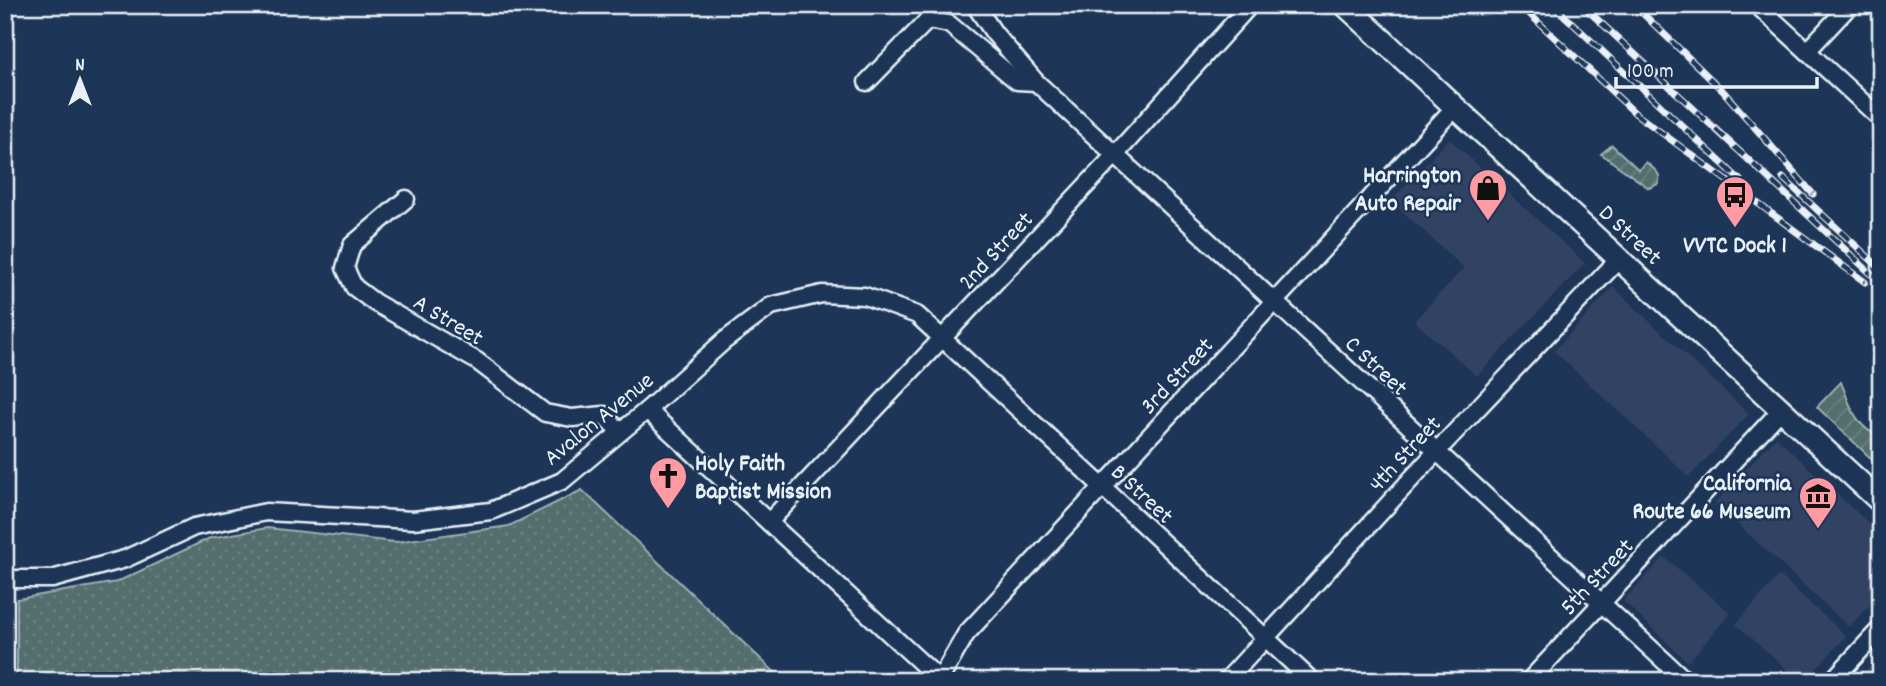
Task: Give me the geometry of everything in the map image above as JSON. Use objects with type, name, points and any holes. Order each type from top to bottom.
[{"type":"main road","name":"D Street","points":[[1345,5],[1881,502]]},
{"type":"street","name":"C Street","points":[[975,5],[994,33],[1037,82],[1686,681]]},
{"type":"street","name":"2nd Street","points":[[769,523],[1115,155],[1250,5]]},
{"type":"street","points":[[1757,5],[1881,119]]},
{"type":"street","points":[[1807,51],[1850,5]]},
{"type":"street","points":[[867,82],[928,20],[949,24],[1017,81],[1037,82]]},
{"type":"street","name":"3rd Street","points":[[940,680],[966,634],[1455,107]]},
{"type":"street","name":"A Street","points":[[406,198],[352,245],[345,268],[354,287],[374,302],[477,361],[545,413],[572,418],[604,415],[620,432]]},
{"type":"street","name":"4th Street","points":[[1226,681],[1437,451],[1619,259]]},
{"type":"street","name":"Avalon Avenue","points":[[5,579],[52,579],[125,559],[194,527],[266,512],[413,520],[491,511],[562,481],[724,341],[771,306],[822,293],[865,296],[916,315],[942,340]]},
{"type":"street","name":"B Street","points":[[942,340],[1312,681]]},
{"type":"street","points":[[647,410],[940,680]]},
{"type":"street","name":"5th Street","points":[[1530,681],[1781,410]]},
{"type":"street","points":[[1832,681],[1881,628]]},
{"type":"shaded area","points":[[1449,139],[1585,263],[1477,376],[1414,321],[1464,268],[1391,201]]},
{"type":"shaded area","points":[[1613,287],[1749,414],[1689,477],[1554,351]]},
{"type":"shaded area","points":[[1776,437],[1881,535],[1881,593],[1849,627],[1715,503]]},
{"type":"shaded area","points":[[1664,557],[1731,613],[1688,662],[1623,601]]},
{"type":"shaded area","points":[[1779,575],[1846,636],[1805,681],[1800,681],[1736,624]]},
{"type":"shaded area","points":[[1881,654],[1881,681],[1856,681]]},
{"type":"green space","points":[[1612,145],[1639,170],[1646,162],[1658,174],[1658,184],[1649,188],[1601,154]]},
{"type":"green space","points":[[1841,382],[1860,422],[1881,436],[1881,468],[1817,407]]},
{"type":"green space","points":[[582,490],[784,681],[17,681],[17,599],[117,582],[210,538],[267,528],[395,542],[509,526]]},
{"type":"railway","points":[[1520,5],[1636,114],[1865,282]]},
{"type":"railway","points":[[1553,5],[1740,180]]},
{"type":"railway","points":[[1582,5],[1881,283]]},
{"type":"railway","points":[[1634,5],[1723,91],[1813,194]]},
{"type":"railway","points":[[1783,178],[1881,269]]},
{"type":"place","name":"Harrington Auto Repair","points":[[1488,222]]},
{"type":"place","name":"VVTC Dock 1","points":[[1735,229]]},
{"type":"place","name":"Holy Faith Baptist Mission","points":[[668,510]]},
{"type":"place","name":"California Route 66 Museum","points":[[1818,530]]}]
